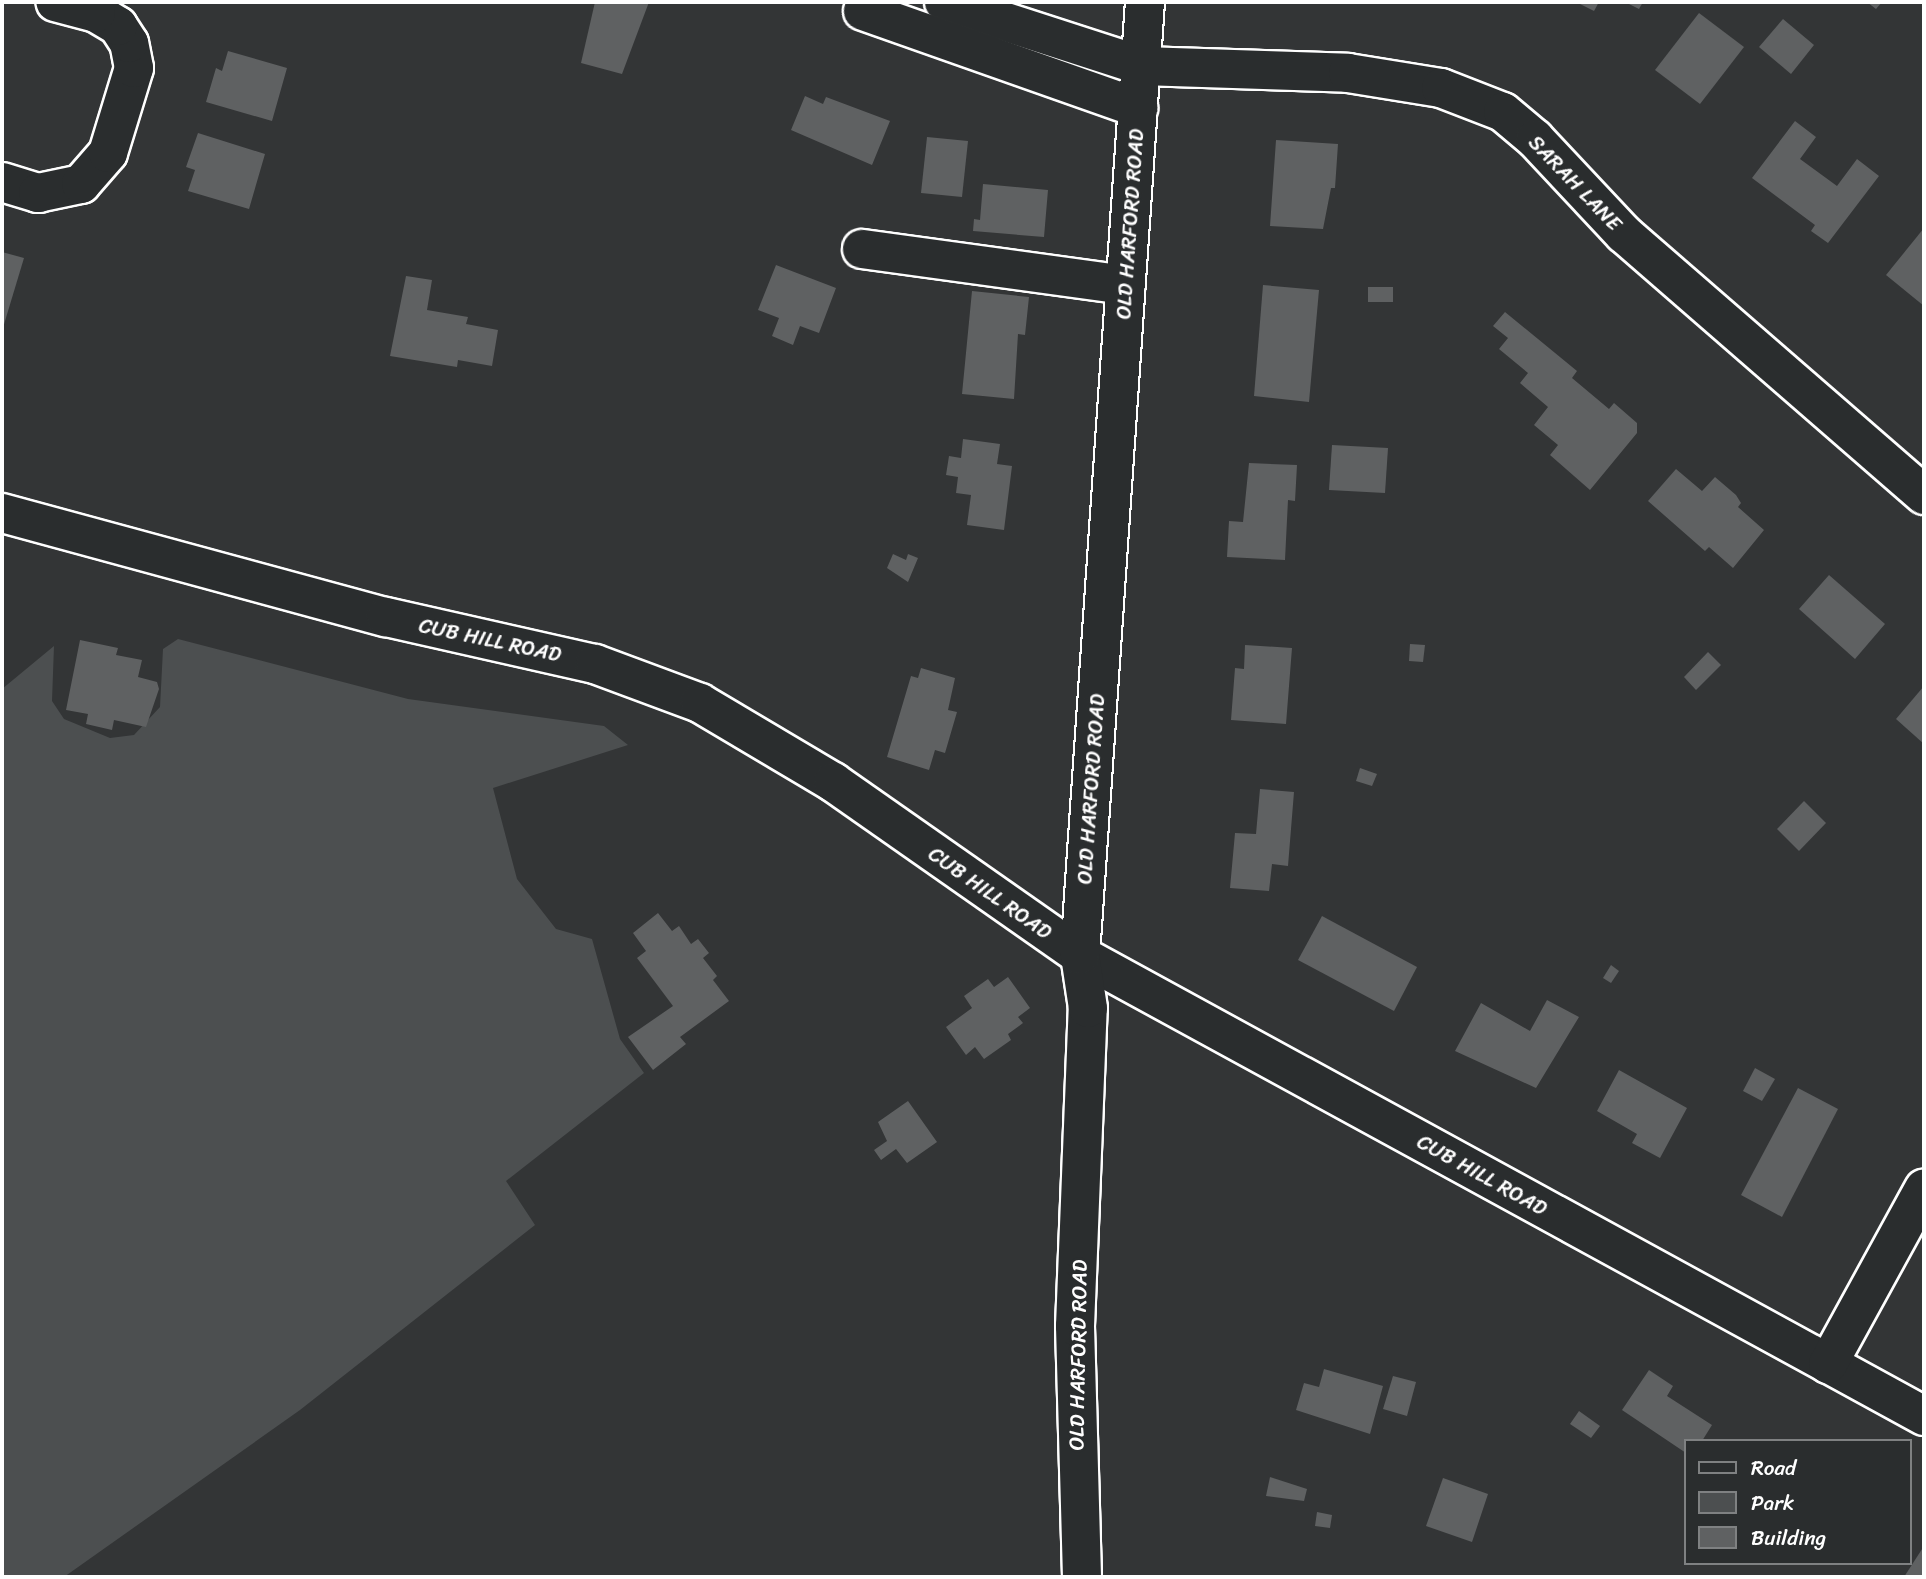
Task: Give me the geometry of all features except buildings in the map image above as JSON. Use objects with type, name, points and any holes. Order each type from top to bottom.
[{"type":"street","points":[[2,182],[38,193],[81,184],[108,153],[134,68],[129,43],[118,26],[96,13],[55,2]]},
{"type":"street","name":"SARAH LANE","points":[[944,2],[1142,66],[1348,73],[1441,88],[1503,112],[1535,139],[1624,234],[1924,495]]},
{"type":"street","name":"OLD HARFORD ROAD","points":[[1082,1577],[1075,1326],[1088,1008],[1080,955],[1146,2]]},
{"type":"street","points":[[863,11],[1138,108]]},
{"type":"street","points":[[862,249],[1126,285]]},
{"type":"street","name":"CUB HILL ROAD","points":[[2,513],[386,617],[571,658],[648,681],[754,731],[1080,955],[1924,1416]]},
{"type":"street","points":[[1828,1364],[1924,1189]]},
{"type":"green space","points":[[178,639],[408,699],[604,726],[628,745],[493,788],[517,879],[556,929],[592,939],[620,1039],[644,1073],[506,1181],[535,1225],[300,1410],[64,1577],[2,1577],[2,689],[54,646],[52,701],[64,719],[110,738],[134,735],[160,707],[163,649]]}]
